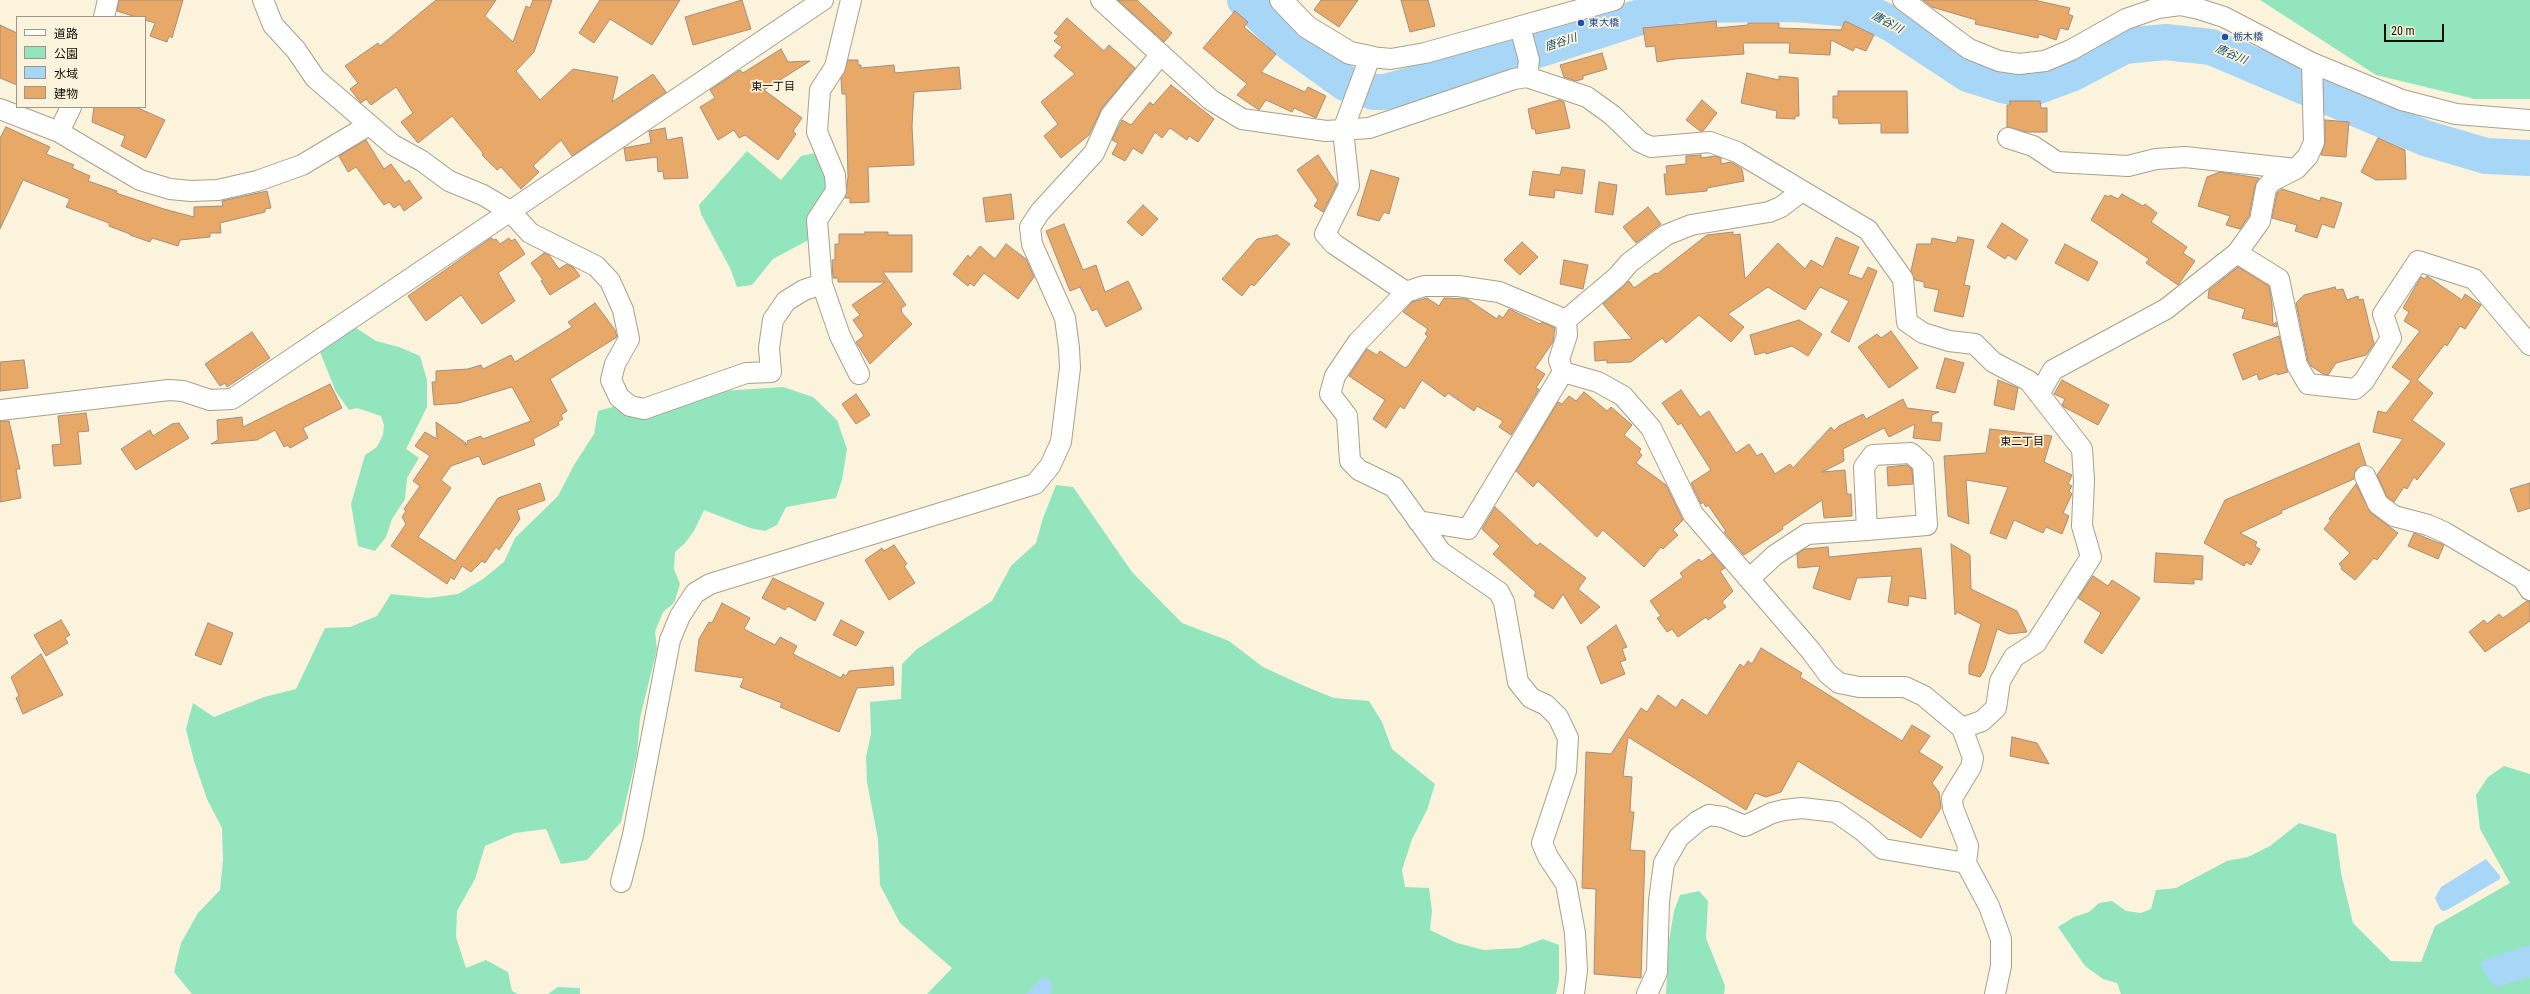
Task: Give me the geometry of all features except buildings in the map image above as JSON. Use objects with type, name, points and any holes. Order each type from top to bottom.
[{"type":"street","points":[[104,16],[108,0]]},
{"type":"street","points":[[263,0],[273,25],[296,50],[315,78],[393,145],[422,161],[449,181],[483,195],[510,211],[530,233],[596,266],[610,281],[623,310],[629,339],[615,364],[611,380],[619,397],[630,406],[644,409],[746,373],[772,372],[769,348],[773,320],[786,301],[804,290],[822,284]]},
{"type":"street","points":[[0,410],[169,390],[183,391],[210,400],[232,399],[823,0]]},
{"type":"street","points":[[851,0],[834,67],[820,90],[817,112],[817,132],[835,175],[836,191],[817,220],[822,284],[840,336],[859,374]]},
{"type":"street","points":[[1101,0],[1211,100],[1242,119],[1319,130],[1369,128],[1514,79],[1528,69]]},
{"type":"street","points":[[1281,0],[1307,27],[1350,52],[1367,65],[1522,34],[1614,0]]},
{"type":"street","points":[[1903,0],[1969,49],[1999,61],[2019,64],[2045,61],[2071,50],[2126,19],[2158,8],[2180,5],[2224,17],[2312,64],[2402,100],[2456,114],[2530,120]]},
{"type":"street","points":[[1522,34],[1528,69]]},
{"type":"street","points":[[621,882],[633,835],[670,640],[680,616],[695,593],[710,584],[1035,484],[1050,466],[1061,442],[1070,368],[1069,348],[1065,318],[1032,244],[1030,227],[1040,212],[1094,153],[1111,115],[1161,54]]},
{"type":"street","points":[[2039,394],[2053,370],[2166,309],[2237,253],[2260,220],[2266,188],[2272,181],[2296,170],[2308,156],[2314,142],[2312,64]]},
{"type":"street","points":[[1367,65],[1352,102],[1343,130],[1349,186],[1325,234],[1334,244],[1406,292]]},
{"type":"street","points":[[1528,69],[1587,97],[1612,115],[1640,142],[1651,147],[1710,142],[1737,152],[1758,163],[1868,230],[1903,279],[1907,322],[1922,333],[1949,341],[1975,344],[1993,362],[2029,381],[2082,449],[2084,480],[2082,526],[2091,557],[2036,643],[2014,657],[2000,681],[1996,708],[1982,721],[1962,728]]},
{"type":"street","points":[[59,132],[71,108]]},
{"type":"street","points":[[0,109],[59,132],[140,180],[170,189],[191,191],[218,190],[257,181],[302,165],[369,125]]},
{"type":"street","points":[[2008,138],[2033,146],[2056,162],[2128,166],[2156,159],[2185,157],[2296,170]]},
{"type":"street","points":[[1566,320],[1618,277],[1629,263],[1666,235],[1691,225],[1769,212],[1781,207],[1802,191]]},
{"type":"street","points":[[2237,253],[2279,279],[2297,365],[2308,384],[2355,389],[2364,382],[2391,338],[2383,314],[2418,261],[2474,280],[2530,345]]},
{"type":"street","points":[[1566,320],[1499,292],[1458,286],[1424,286],[1406,292],[1358,342],[1335,376],[1330,394],[1347,416],[1350,460],[1359,470],[1394,487],[1441,552],[1499,592],[1504,602],[1518,682],[1531,698],[1546,705],[1558,717],[1568,738],[1566,771],[1542,843],[1548,857],[1566,884],[1575,933],[1577,970],[1574,994]]},
{"type":"street","points":[[1564,372],[1559,360],[1567,335],[1566,320]]},
{"type":"street","points":[[1418,521],[1468,529],[1564,372]]},
{"type":"street","points":[[1564,372],[1598,382],[1623,396],[1650,428],[1693,514],[1811,650],[1828,674],[1840,683],[1859,687],[1905,687],[1924,696],[1962,728],[1973,758],[1971,766],[1952,798],[1953,808],[1968,846],[1966,863],[1989,906],[2001,939],[2001,966],[1995,994]]},
{"type":"street","points":[[1749,579],[1775,555],[1807,534],[1867,530],[1927,525],[1924,464],[1911,453],[1873,455],[1864,467],[1867,530]]},
{"type":"street","points":[[2365,476],[2378,504],[2394,516],[2428,525],[2444,532],[2523,579],[2530,590]]},
{"type":"street","points":[[1647,994],[1657,972],[1659,901],[1664,863],[1679,837],[1698,821],[1709,815],[1723,817],[1745,826],[1772,813],[1784,810],[1802,808],[1836,812],[1863,831],[1883,849],[1966,863]]},
{"type":"green space","points":[[2260,0],[2530,0],[2530,99],[2475,99],[2376,75]]},
{"type":"green space","points":[[747,151],[781,180],[801,156],[820,152],[831,178],[812,238],[773,259],[752,285],[737,287],[730,268],[701,214],[699,205]]},
{"type":"green space","points":[[350,324],[376,341],[399,347],[420,356],[427,380],[427,407],[406,449],[419,458],[407,478],[405,499],[392,519],[386,537],[375,551],[358,546],[351,504],[365,455],[377,447],[383,435],[384,425],[381,416],[357,408],[349,410],[336,392],[320,352]]},
{"type":"green space","points":[[783,387],[813,397],[837,420],[847,449],[842,480],[836,498],[786,507],[777,525],[765,531],[750,528],[704,510],[694,531],[685,543],[675,552],[674,569],[680,584],[674,603],[663,612],[655,632],[657,649],[640,718],[637,754],[621,822],[587,860],[561,864],[546,829],[515,833],[485,846],[475,879],[457,911],[456,937],[466,968],[486,960],[508,972],[512,991],[518,994],[192,994],[174,972],[181,943],[198,913],[220,890],[223,860],[222,828],[207,799],[194,761],[186,729],[193,703],[214,717],[264,697],[296,689],[325,628],[350,627],[377,616],[391,594],[428,598],[458,594],[483,579],[504,562],[515,538],[558,496],[574,465],[594,434],[598,411],[616,406],[648,415],[692,403],[722,391]]},
{"type":"green space","points":[[1056,485],[1073,487],[1132,572],[1182,623],[1229,641],[1263,667],[1302,685],[1334,698],[1369,701],[1382,722],[1392,749],[1435,784],[1427,810],[1412,839],[1402,870],[1405,887],[1429,888],[1432,911],[1430,930],[1457,943],[1484,950],[1519,948],[1543,939],[1559,945],[1559,981],[1556,994],[927,994],[952,968],[900,923],[880,885],[878,839],[867,782],[866,757],[871,734],[870,702],[901,699],[902,664],[917,649],[992,601],[1011,566],[1036,543],[1043,518]]},
{"type":"green space","points":[[2504,766],[2530,774],[2530,994],[2121,994],[2117,983],[2103,979],[2085,966],[2058,927],[2074,917],[2089,912],[2099,903],[2112,901],[2126,911],[2141,913],[2151,909],[2156,890],[2176,888],[2227,861],[2248,857],[2270,846],[2299,823],[2336,834],[2341,873],[2353,923],[2391,961],[2421,962],[2435,926],[2510,883],[2480,829],[2476,795],[2488,777]]},
{"type":"green space","points":[[1699,891],[1708,901],[1706,938],[1725,986],[1724,994],[1666,994],[1669,941],[1674,911],[1680,895]]},
{"type":"green space","points":[[558,987],[580,988],[580,994],[548,994]]},
{"type":"water","points":[[2486,859],[2500,876],[2500,879],[2447,910],[2443,911],[2440,909],[2435,898],[2441,887]]},
{"type":"water","points":[[2530,945],[2530,977],[2497,987],[2489,980],[2480,964],[2483,960]]},
{"type":"water","points":[[1042,977],[1050,980],[1053,986],[1051,994],[1026,994]]},
{"type":"waterway","name":"唐谷川","points":[[1245,0],[1291,44],[1345,83],[1374,92],[1385,92],[1537,50],[1678,5],[1796,4],[1862,10],[1892,24],[1968,74],[2006,86],[2036,87],[2071,74],[2124,46],[2166,42],[2211,47],[2425,138],[2486,156],[2530,158]]},
{"type":"place","name":"東大橋","points":[[1581,23]]},
{"type":"place","name":"栃木橋","points":[[2225,37]]},
{"type":"district","name":"東一丁目","points":[[773,87]]},
{"type":"district","name":"東二丁目","points":[[2022,442]]}]
